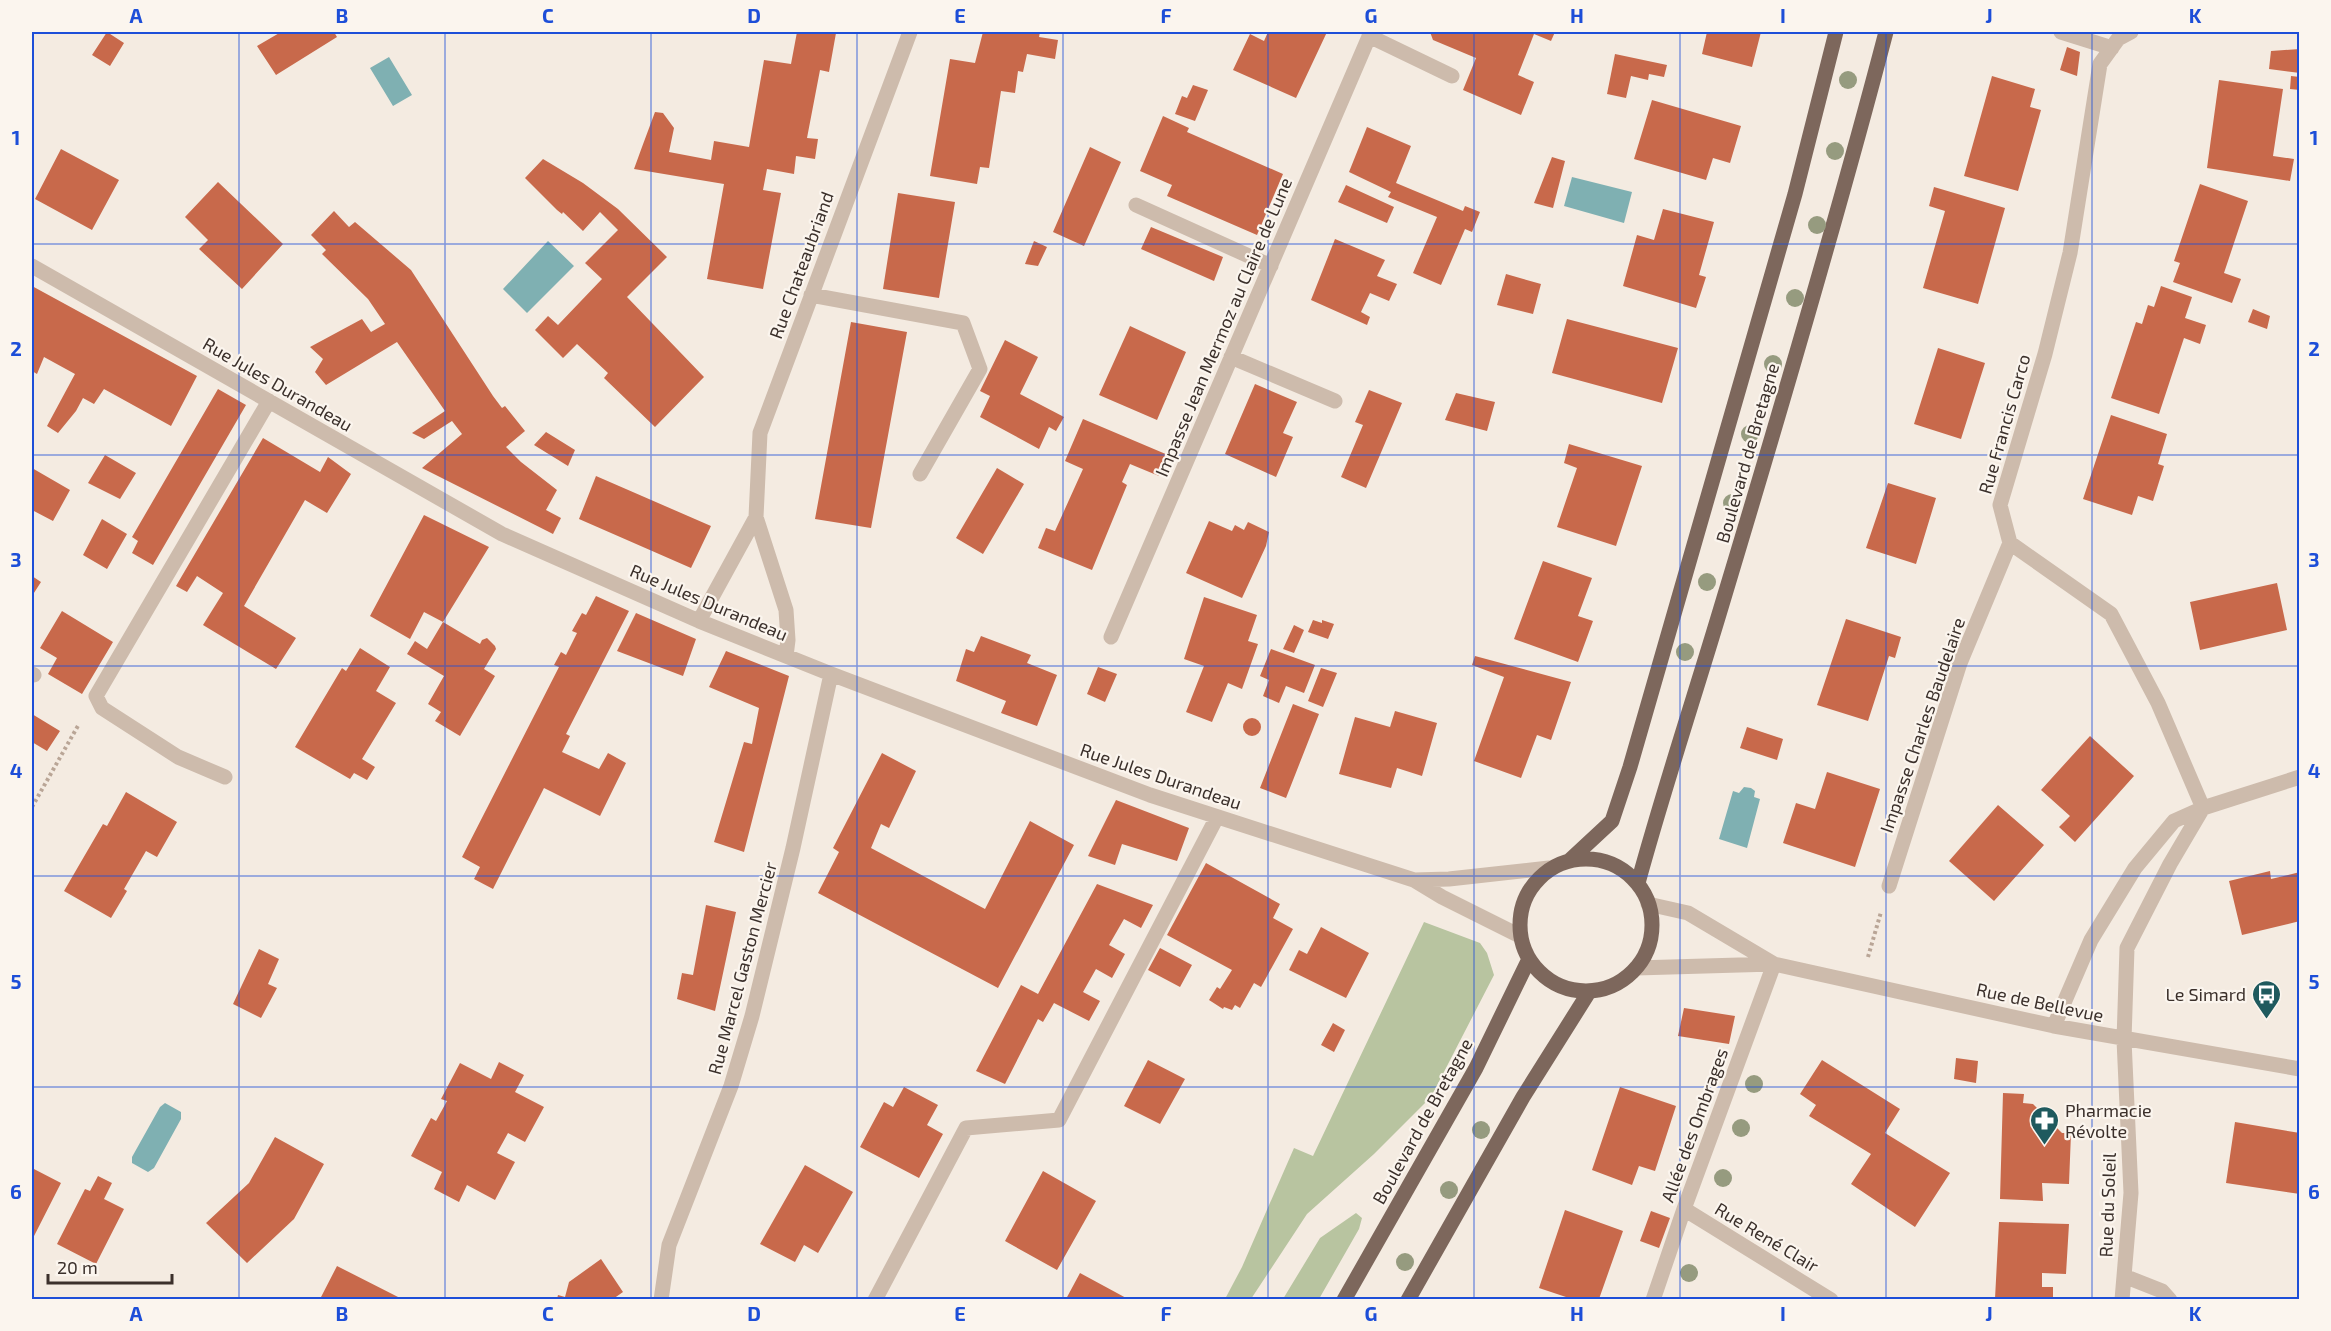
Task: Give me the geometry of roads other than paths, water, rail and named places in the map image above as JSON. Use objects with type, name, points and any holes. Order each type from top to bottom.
[{"type":"main road","name":"Boulevard de Bretagne","points":[[1570,860],[1612,820],[1630,767],[1795,194],[1836,32]]},
{"type":"main road","name":"Boulevard de Bretagne","points":[[1638,883],[1667,779],[1726,591],[1841,204],[1886,32]]},
{"type":"main road","points":[[1589,858],[1608,862],[1624,870],[1638,883],[1648,904],[1653,926],[1647,949],[1636,968],[1623,980],[1606,988],[1589,992],[1571,990],[1554,984],[1540,974],[1529,959],[1520,936],[1519,917],[1525,898],[1535,882],[1549,868],[1570,860],[1589,858]]},
{"type":"main road","name":"Boulevard de Bretagne","points":[[1344,1299],[1476,1068],[1529,959]]},
{"type":"main road","points":[[1408,1299],[1523,1097],[1589,992]]},
{"type":"street","name":"Rue Chateaubriand","points":[[786,656],[788,640],[786,610],[756,517],[760,433],[909,32]]},
{"type":"street","points":[[2061,32],[2112,48]]},
{"type":"street","name":"Rue Francis Carco","points":[[2010,543],[2000,505],[2045,354],[2070,253],[2100,64],[2118,39],[2131,32]]},
{"type":"street","points":[[1370,34],[1452,76]]},
{"type":"street","name":"Impasse Jean Mermoz au Claire de Lune","points":[[1111,637],[1370,34]]},
{"type":"street","points":[[1136,206],[1270,266]]},
{"type":"street","name":"Rue Jules Durandeau","points":[[32,266],[501,534],[699,621],[831,674],[1139,790],[1414,880],[1442,897],[1520,936]]},
{"type":"street","points":[[811,295],[963,323],[980,369],[920,474]]},
{"type":"street","points":[[1231,357],[1335,401]]},
{"type":"street","points":[[225,777],[178,757],[102,708],[96,696],[269,400]]},
{"type":"street","name":"Rue Chateaubriand","points":[[699,621],[756,517]]},
{"type":"street","points":[[2010,543],[2111,614],[2158,703],[2203,808]]},
{"type":"street","name":"Impasse Charles Baudelaire","points":[[1889,886],[1960,663],[2010,543]]},
{"type":"street","name":"Rue Marcel Gaston Mercier","points":[[661,1299],[669,1245],[731,1086],[752,1016],[793,848],[831,674]]},
{"type":"street","points":[[2054,1026],[2091,940],[2135,868],[2174,821],[2203,808],[2300,777]]},
{"type":"street","name":"Rue du Soleil","points":[[2122,1299],[2131,1193],[2124,1040],[2127,948],[2170,864],[2203,808]]},
{"type":"street","points":[[875,1299],[966,1128],[1059,1120],[1217,817]]},
{"type":"street","name":"Rue Jules Durandeau","points":[[1414,880],[1449,879],[1549,868]]},
{"type":"street","name":"Rue de Bellevue","points":[[1648,904],[1688,913],[1774,964]]},
{"type":"street","name":"Rue de Bellevue","points":[[1636,968],[1774,964],[2124,1040],[2300,1069]]},
{"type":"street","name":"Allée des Ombrages","points":[[1653,1299],[1774,964]]},
{"type":"street","name":"Rue René Clair","points":[[1684,1209],[1830,1299]]},
{"type":"street","points":[[2124,1276],[2162,1291],[2170,1299]]},
{"type":"water","points":[[389,57],[412,95],[393,106],[370,68]]},
{"type":"water","points":[[1572,177],[1632,192],[1624,223],[1564,206]]},
{"type":"water","points":[[548,241],[574,266],[527,313],[503,289]]},
{"type":"water","points":[[1744,787],[1755,791],[1754,797],[1760,799],[1747,848],[1719,839],[1733,791],[1739,793]]},
{"type":"water","points":[[165,1103],[181,1112],[181,1119],[154,1168],[148,1172],[132,1163],[132,1157],[160,1107]]},
{"type":"place","name":"Le Simard","points":[[2267,1020]]},
{"type":"place","name":"Pharmacie Révolte","points":[[2044,1146]]}]
